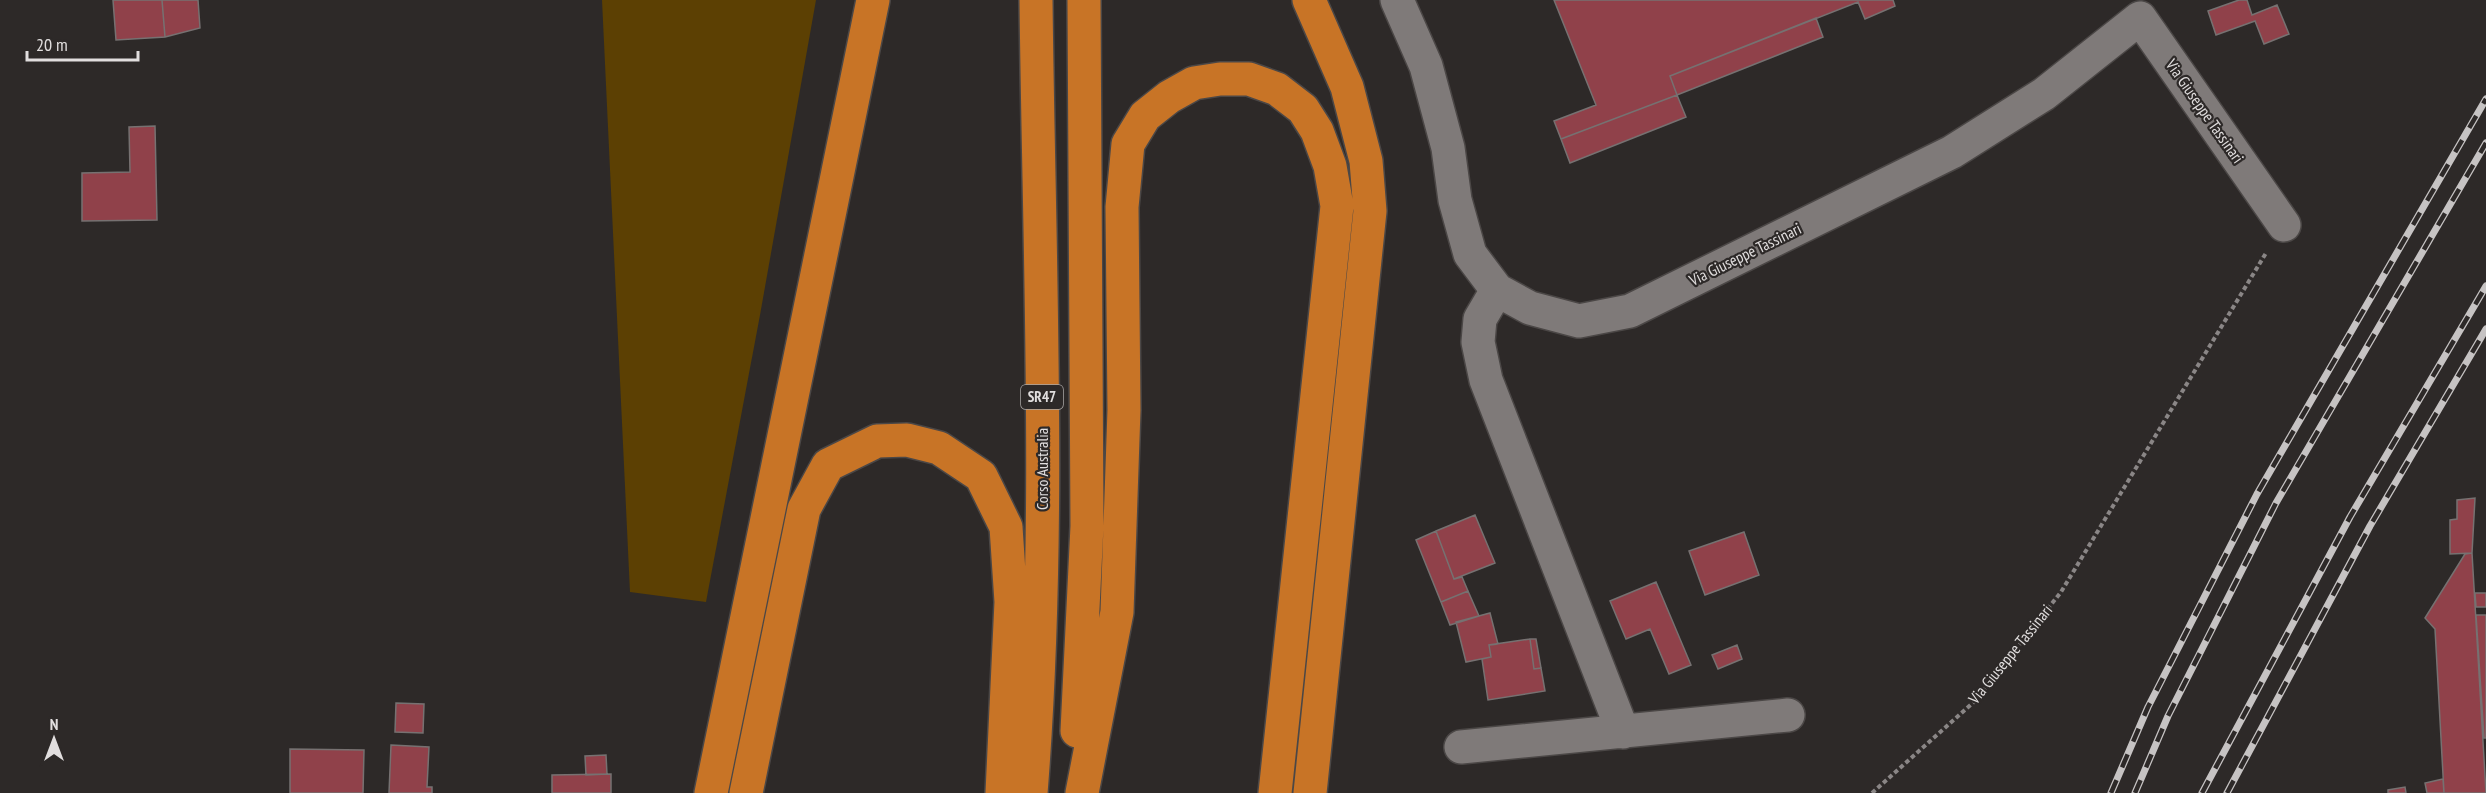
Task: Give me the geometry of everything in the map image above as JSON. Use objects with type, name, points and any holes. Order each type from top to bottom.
[{"type":"highway","points":[[711,793],[873,0]]},
{"type":"highway","name":"Corso Australia","points":[[1031,793],[1040,663],[1043,483],[1036,0]]},
{"type":"highway","name":"SR47","points":[[1074,793],[1087,526],[1083,0]]},
{"type":"highway","points":[[1308,0],[1347,87],[1366,161],[1370,211],[1310,793]]},
{"type":"highway","points":[[1082,793],[1117,612],[1124,410],[1122,207],[1128,144],[1145,117],[1169,98],[1194,83],[1220,79],[1249,79],[1277,89],[1303,109],[1317,131],[1330,166],[1337,206],[1275,793]]},
{"type":"highway","points":[[746,793],[804,509],[828,465],[877,441],[907,440],[939,448],[981,476],[1006,527],[1011,602],[1002,793]]},
{"type":"street","name":"Via Giuseppe Tassinari","points":[[1397,0],[1426,66],[1448,148],[1455,200],[1470,254],[1497,290],[1530,308],[1579,321],[1630,311],[1952,152],[2044,94],[2140,18],[2284,225]]},
{"type":"street","points":[[1497,290],[1480,319],[1478,342],[1486,380],[1623,732]]},
{"type":"street","points":[[1461,747],[1788,715]]},
{"type":"path","name":"Via Giuseppe Tassinari","points":[[1872,793],[1975,701],[2061,592],[2284,225]]},
{"type":"shaded area","points":[[602,0],[816,0],[706,602],[630,592]]},
{"type":"building","points":[[113,0],[162,0],[165,37],[116,40]]},
{"type":"building","points":[[162,0],[198,0],[200,28],[165,37]]},
{"type":"building","points":[[1554,0],[1893,0],[1895,6],[1865,19],[1858,2],[1670,76],[1677,95],[1561,139],[1554,121],[1596,105]]},
{"type":"building","points":[[2239,0],[2247,0],[2252,15],[2277,5],[2289,34],[2264,44],[2255,21],[2216,35],[2208,11]]},
{"type":"building","points":[[1816,18],[1823,37],[1677,95],[1670,76]]},
{"type":"building","points":[[1677,95],[1686,117],[1570,163],[1561,139]]},
{"type":"building","points":[[155,126],[157,220],[82,221],[82,173],[130,172],[129,127]]},
{"type":"building","points":[[2475,498],[2472,553],[2450,554],[2450,520],[2457,519],[2457,500]]},
{"type":"building","points":[[1475,515],[1495,563],[1454,579],[1436,531]]},
{"type":"building","points":[[1436,531],[1454,579],[1462,577],[1468,591],[1441,602],[1416,540]]},
{"type":"building","points":[[1744,532],[1759,575],[1705,595],[1689,551]]},
{"type":"building","points":[[2472,553],[2486,793],[2444,793],[2435,629],[2425,618],[2465,554]]},
{"type":"building","points":[[1656,582],[1691,665],[1669,674],[1650,629],[1626,639],[1610,601]]},
{"type":"building","points":[[1468,591],[1479,616],[1450,625],[1441,602]]},
{"type":"building","points":[[2475,593],[2486,593],[2486,607],[2476,607]]},
{"type":"building","points":[[1490,613],[1498,644],[1489,645],[1491,657],[1466,662],[1456,622]]},
{"type":"building","points":[[2476,615],[2486,615],[2486,738],[2484,738]]},
{"type":"building","points":[[1530,639],[1534,669],[1541,668],[1545,691],[1488,700],[1482,659],[1491,657],[1489,645]]},
{"type":"building","points":[[1530,639],[1536,639],[1541,668],[1534,669]]},
{"type":"building","points":[[1737,645],[1742,659],[1718,669],[1712,655]]},
{"type":"building","points":[[396,703],[424,704],[423,733],[395,732]]},
{"type":"building","points":[[391,745],[429,747],[427,787],[432,787],[432,793],[389,793]]},
{"type":"building","points":[[290,749],[364,750],[363,793],[290,793]]},
{"type":"building","points":[[606,755],[607,774],[586,775],[585,756]]},
{"type":"building","points":[[611,774],[611,793],[552,793],[552,775]]},
{"type":"building","points":[[2443,779],[2444,793],[2427,793],[2425,783]]},
{"type":"building","points":[[2405,787],[2406,793],[2388,793],[2388,790]]},
{"type":"railway","points":[[2111,793],[2148,707],[2257,494],[2486,99]]},
{"type":"railway","points":[[2135,793],[2168,716],[2276,503],[2486,143]]},
{"type":"railway","points":[[2202,793],[2350,517],[2486,286]]},
{"type":"railway","points":[[2227,793],[2370,526],[2486,329]]}]
